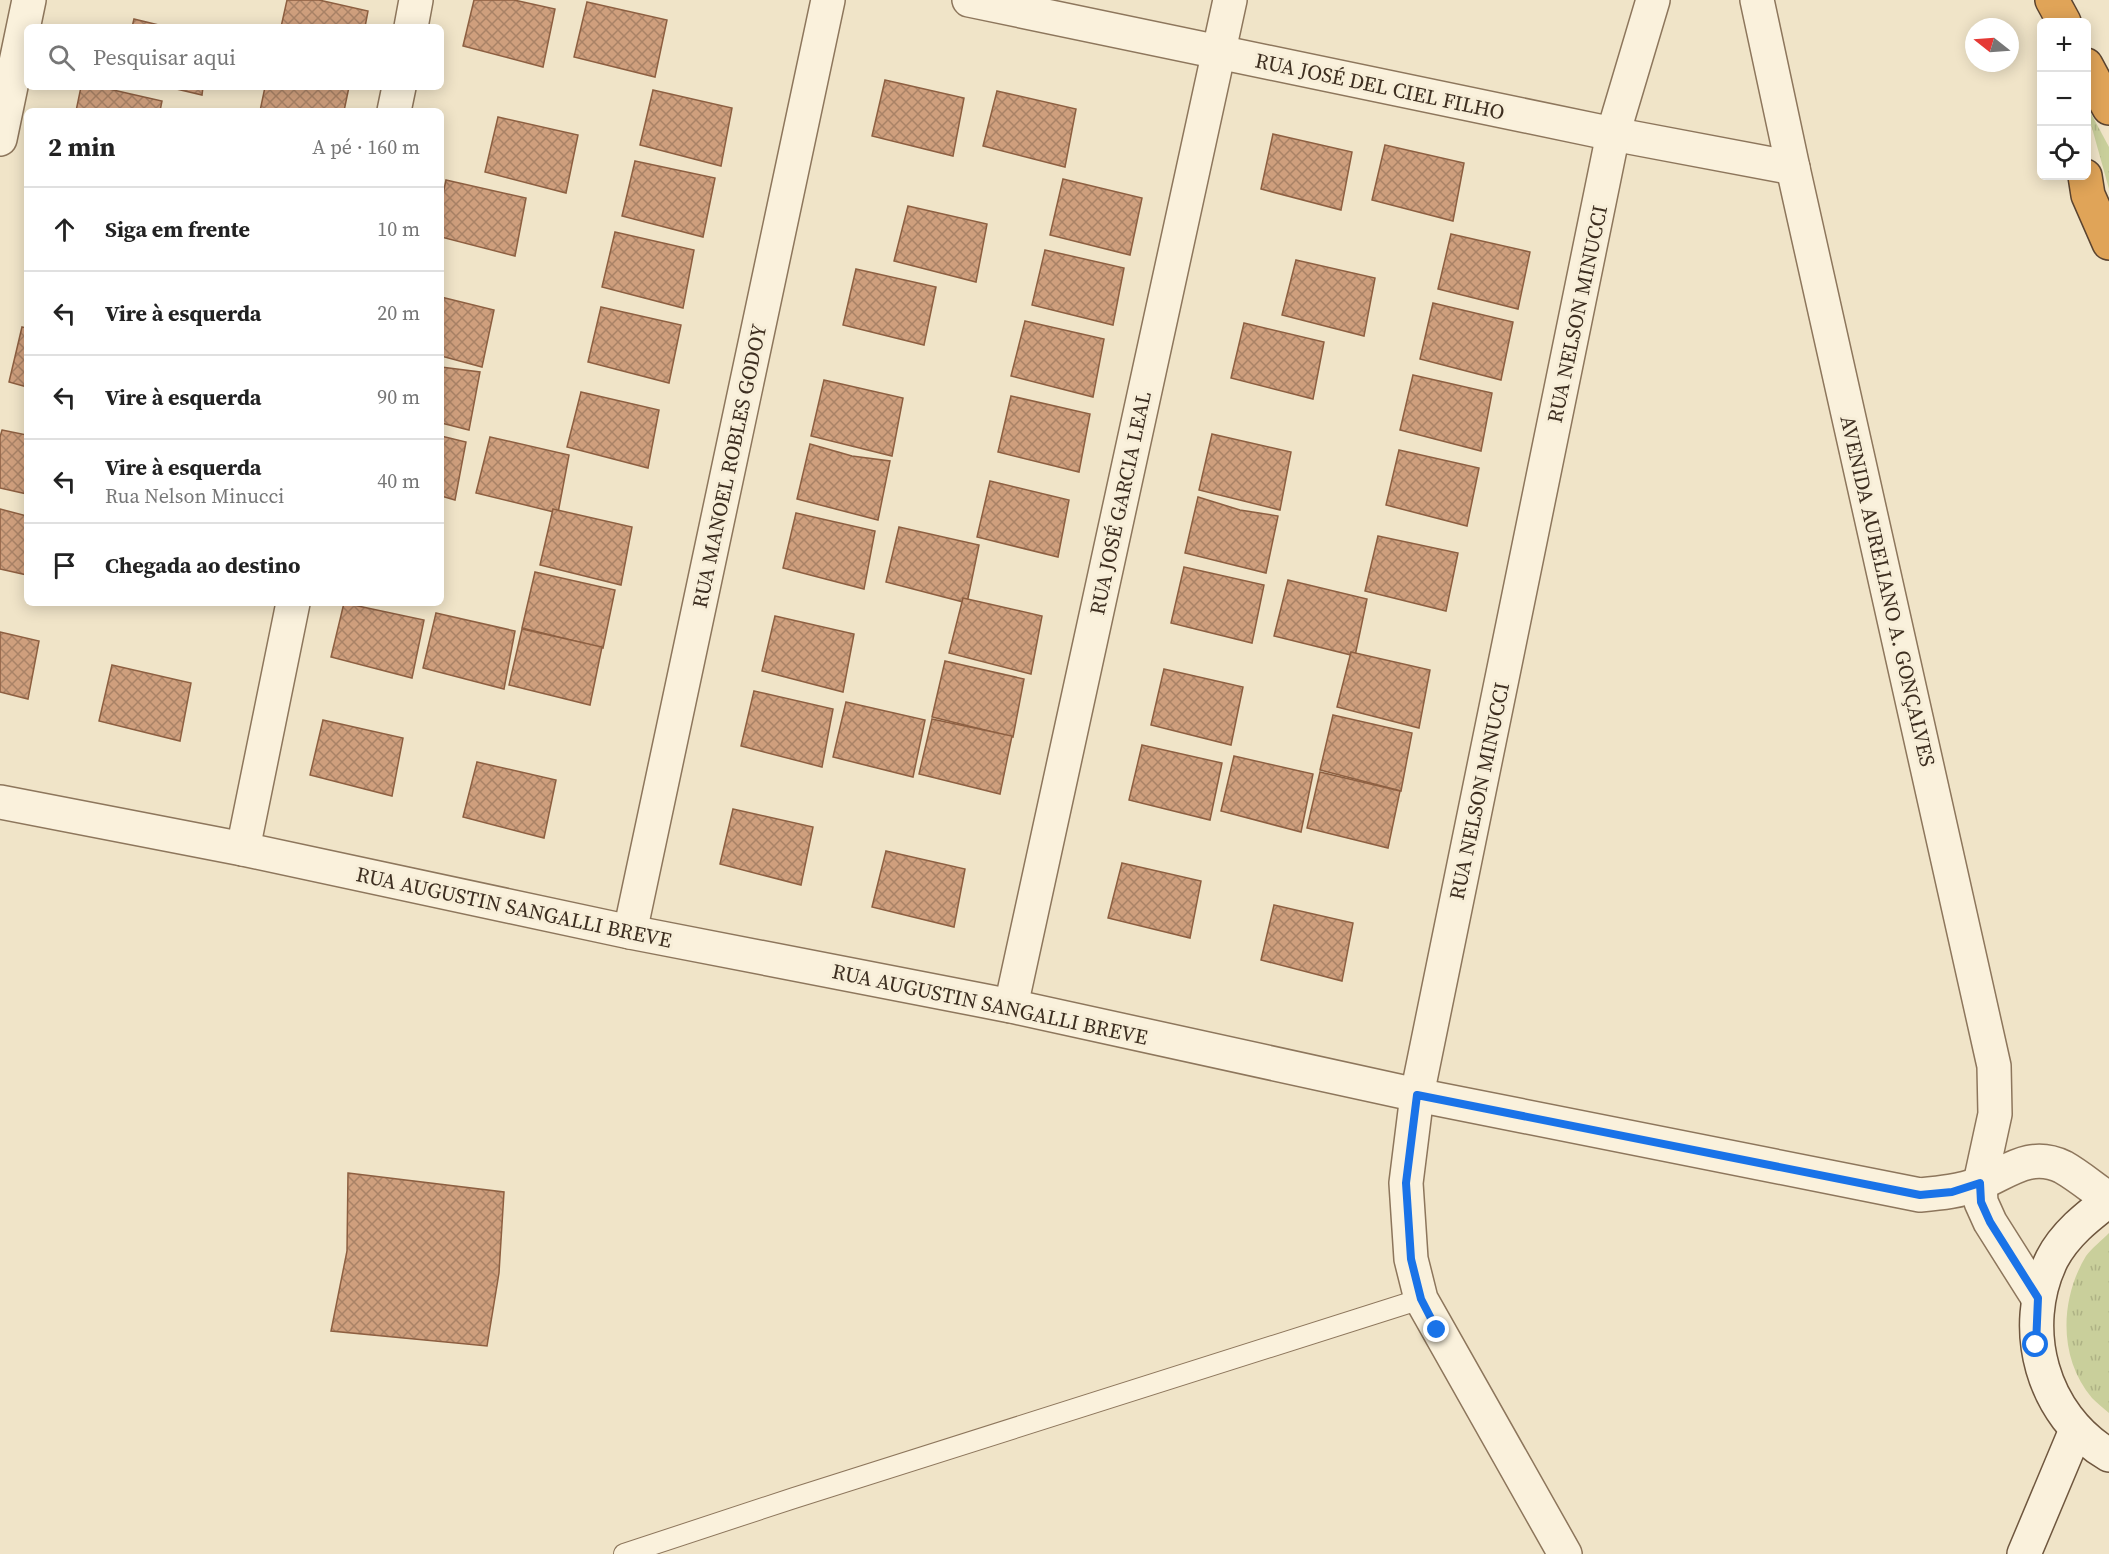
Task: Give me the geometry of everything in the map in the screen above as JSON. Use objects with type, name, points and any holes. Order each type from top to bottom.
[{"type":"highway","points":[[2055,18],[2052,0],[2062,18]]},
{"type":"highway","points":[[2090,72],[2109,108]]},
{"type":"highway","points":[[2086,180],[2088,195],[2109,243]]},
{"type":"street","points":[[0,139],[29,0]]},
{"type":"street","points":[[412,24],[416,0]]},
{"type":"street","name":"RUA MANOEL ROBLES GODOY","points":[[630,932],[828,0]]},
{"type":"street","name":"RUA JOSÉ DEL CIEL FILHO","points":[[969,0],[1613,134],[1793,168]]},
{"type":"street","name":"RUA JOSÉ GARCIA LEAL","points":[[1011,1006],[1230,0]]},
{"type":"street","name":"RUA NELSON MINUCCI","points":[[1565,1554],[1421,1299],[1411,1259],[1406,1183],[1417,1095],[1613,134],[1653,0]]},
{"type":"street","name":"AVENIDA AURELIANO A. GONÇALVES","points":[[1757,0],[1994,1066],[1995,1114],[1980,1183],[1981,1202],[1990,1222],[2038,1298]]},
{"type":"street","points":[[395,108],[398,90]]},
{"type":"street","points":[[243,849],[292,606]]},
{"type":"street","name":"RUA AUGUSTIN SANGALLI BREVE","points":[[0,802],[243,849],[630,932],[1011,1006],[1417,1095],[1920,1195],[1952,1192],[1980,1183]]},
{"type":"street","points":[[1980,1183],[2019,1164],[2040,1161],[2062,1167],[2109,1200],[2077,1225],[2053,1259],[2038,1298],[2036,1345],[2049,1391],[2076,1430],[2109,1455]]},
{"type":"street","points":[[2024,1554],[2076,1430]]},
{"type":"lane","points":[[624,1554],[1421,1299]]},
{"type":"green space","points":[[2091,113],[2109,147],[2109,189],[2091,124]]},
{"type":"green space","points":[[2109,1233],[2109,1413],[2092,1398],[2081,1382],[2068,1347],[2066,1328],[2071,1291],[2077,1273],[2086,1256]]},
{"type":"building","points":[[287,0],[319,0],[368,11],[366,24],[282,24]]},
{"type":"building","points":[[474,0],[514,0],[555,9],[543,67],[463,46]]},
{"type":"building","points":[[587,2],[667,20],[655,77],[574,57]]},
{"type":"building","points":[[134,19],[155,24],[133,24]]},
{"type":"building","points":[[885,80],[964,98],[953,156],[872,136]]},
{"type":"building","points":[[80,90],[113,90],[162,101],[161,108],[77,108]]},
{"type":"building","points":[[181,90],[203,90],[202,95]]},
{"type":"building","points":[[264,90],[348,90],[345,108],[261,108]]},
{"type":"building","points":[[653,90],[732,108],[721,166],[640,145]]},
{"type":"building","points":[[997,91],[1076,109],[1065,167],[983,146]]},
{"type":"building","points":[[498,117],[578,135],[566,193],[485,172]]},
{"type":"building","points":[[1273,134],[1352,152],[1341,210],[1261,189]]},
{"type":"building","points":[[1385,145],[1464,163],[1453,221],[1372,200]]},
{"type":"building","points":[[635,161],[715,178],[703,237],[622,216]]},
{"type":"building","points":[[1063,179],[1142,198],[1130,255],[1050,235]]},
{"type":"building","points":[[446,180],[526,198],[515,256],[444,238]]},
{"type":"building","points":[[908,206],[987,224],[976,282],[894,261]]},
{"type":"building","points":[[615,232],[694,250],[683,308],[602,287]]},
{"type":"building","points":[[1451,234],[1530,252],[1518,309],[1438,289]]},
{"type":"building","points":[[1045,250],[1124,268],[1113,325],[1032,305]]},
{"type":"building","points":[[1296,260],[1375,278],[1364,336],[1282,315]]},
{"type":"building","points":[[856,269],[936,287],[924,345],[843,325]]},
{"type":"building","points":[[444,298],[494,310],[482,367],[444,357]]},
{"type":"building","points":[[1433,303],[1513,322],[1501,380],[1420,359]]},
{"type":"building","points":[[601,307],[681,325],[669,383],[588,362]]},
{"type":"building","points":[[1025,321],[1104,339],[1093,397],[1011,376]]},
{"type":"building","points":[[1244,323],[1324,342],[1313,399],[1231,378]]},
{"type":"building","points":[[22,327],[24,327],[24,386],[9,382]]},
{"type":"building","points":[[444,367],[480,372],[469,430],[444,424]]},
{"type":"building","points":[[1413,375],[1492,393],[1481,451],[1400,430]]},
{"type":"building","points":[[824,380],[903,398],[892,456],[811,436]]},
{"type":"building","points":[[581,392],[659,410],[648,468],[567,447]]},
{"type":"building","points":[[1011,396],[1090,414],[1079,472],[998,452]]},
{"type":"building","points":[[2,430],[24,434],[24,493],[0,488]]},
{"type":"building","points":[[1212,434],[1291,452],[1280,510],[1199,490]]},
{"type":"building","points":[[444,437],[466,442],[455,500],[444,497]]},
{"type":"building","points":[[490,437],[569,455],[558,513],[476,493]]},
{"type":"building","points":[[810,444],[852,456],[890,461],[878,520],[797,499]]},
{"type":"building","points":[[1399,450],[1479,468],[1467,526],[1386,505]]},
{"type":"building","points":[[990,481],[1069,500],[1058,557],[977,537]]},
{"type":"building","points":[[1198,497],[1240,510],[1278,516],[1266,573],[1185,553]]},
{"type":"building","points":[[0,509],[24,515],[24,574],[0,569]]},
{"type":"building","points":[[553,509],[632,527],[621,585],[540,565]]},
{"type":"building","points":[[796,513],[875,531],[864,589],[783,568]]},
{"type":"building","points":[[899,527],[979,545],[967,603],[886,582]]},
{"type":"building","points":[[1378,536],[1458,553],[1446,611],[1365,591]]},
{"type":"building","points":[[1184,567],[1264,585],[1252,643],[1171,623]]},
{"type":"building","points":[[535,572],[615,590],[603,648],[522,628]]},
{"type":"building","points":[[1288,580],[1367,599],[1355,656],[1274,636]]},
{"type":"building","points":[[963,598],[1042,616],[1031,674],[949,653]]},
{"type":"building","points":[[343,606],[358,606],[424,620],[412,678],[331,657]]},
{"type":"building","points":[[436,613],[515,631],[504,689],[423,668]]},
{"type":"building","points":[[775,616],[854,634],[843,692],[762,671]]},
{"type":"building","points":[[522,629],[602,647],[590,705],[509,685]]},
{"type":"building","points":[[0,632],[39,641],[28,699],[0,692]]},
{"type":"building","points":[[1351,652],[1430,670],[1419,728],[1337,707]]},
{"type":"building","points":[[945,661],[1024,679],[1013,737],[932,717]]},
{"type":"building","points":[[112,665],[191,683],[180,741],[99,721]]},
{"type":"building","points":[[1164,669],[1243,687],[1231,745],[1151,725]]},
{"type":"building","points":[[754,691],[833,709],[822,767],[741,746]]},
{"type":"building","points":[[846,702],[925,720],[913,777],[833,757]]},
{"type":"building","points":[[1333,715],[1412,733],[1401,791],[1320,770]]},
{"type":"building","points":[[932,719],[1012,736],[1000,794],[919,774]]},
{"type":"building","points":[[323,720],[403,738],[392,796],[310,775]]},
{"type":"building","points":[[1142,745],[1222,763],[1210,820],[1129,800]]},
{"type":"building","points":[[1234,756],[1313,774],[1301,832],[1221,811]]},
{"type":"building","points":[[477,762],[556,780],[544,838],[463,817]]},
{"type":"building","points":[[1320,772],[1400,791],[1388,848],[1307,828]]},
{"type":"building","points":[[733,809],[813,827],[801,885],[720,864]]},
{"type":"building","points":[[886,851],[965,869],[954,927],[872,907]]},
{"type":"building","points":[[1122,863],[1201,881],[1190,938],[1108,918]]},
{"type":"building","points":[[1274,905],[1353,923],[1342,981],[1261,960]]},
{"type":"building","points":[[348,1173],[504,1192],[499,1273],[487,1346],[331,1331],[347,1251]]},
{"type":"route","points":[[1437,1330],[1421,1299],[1411,1259],[1406,1183],[1417,1095],[1920,1195],[1952,1192],[1980,1183],[1981,1202],[1990,1222],[2038,1298],[2036,1345]]}]
